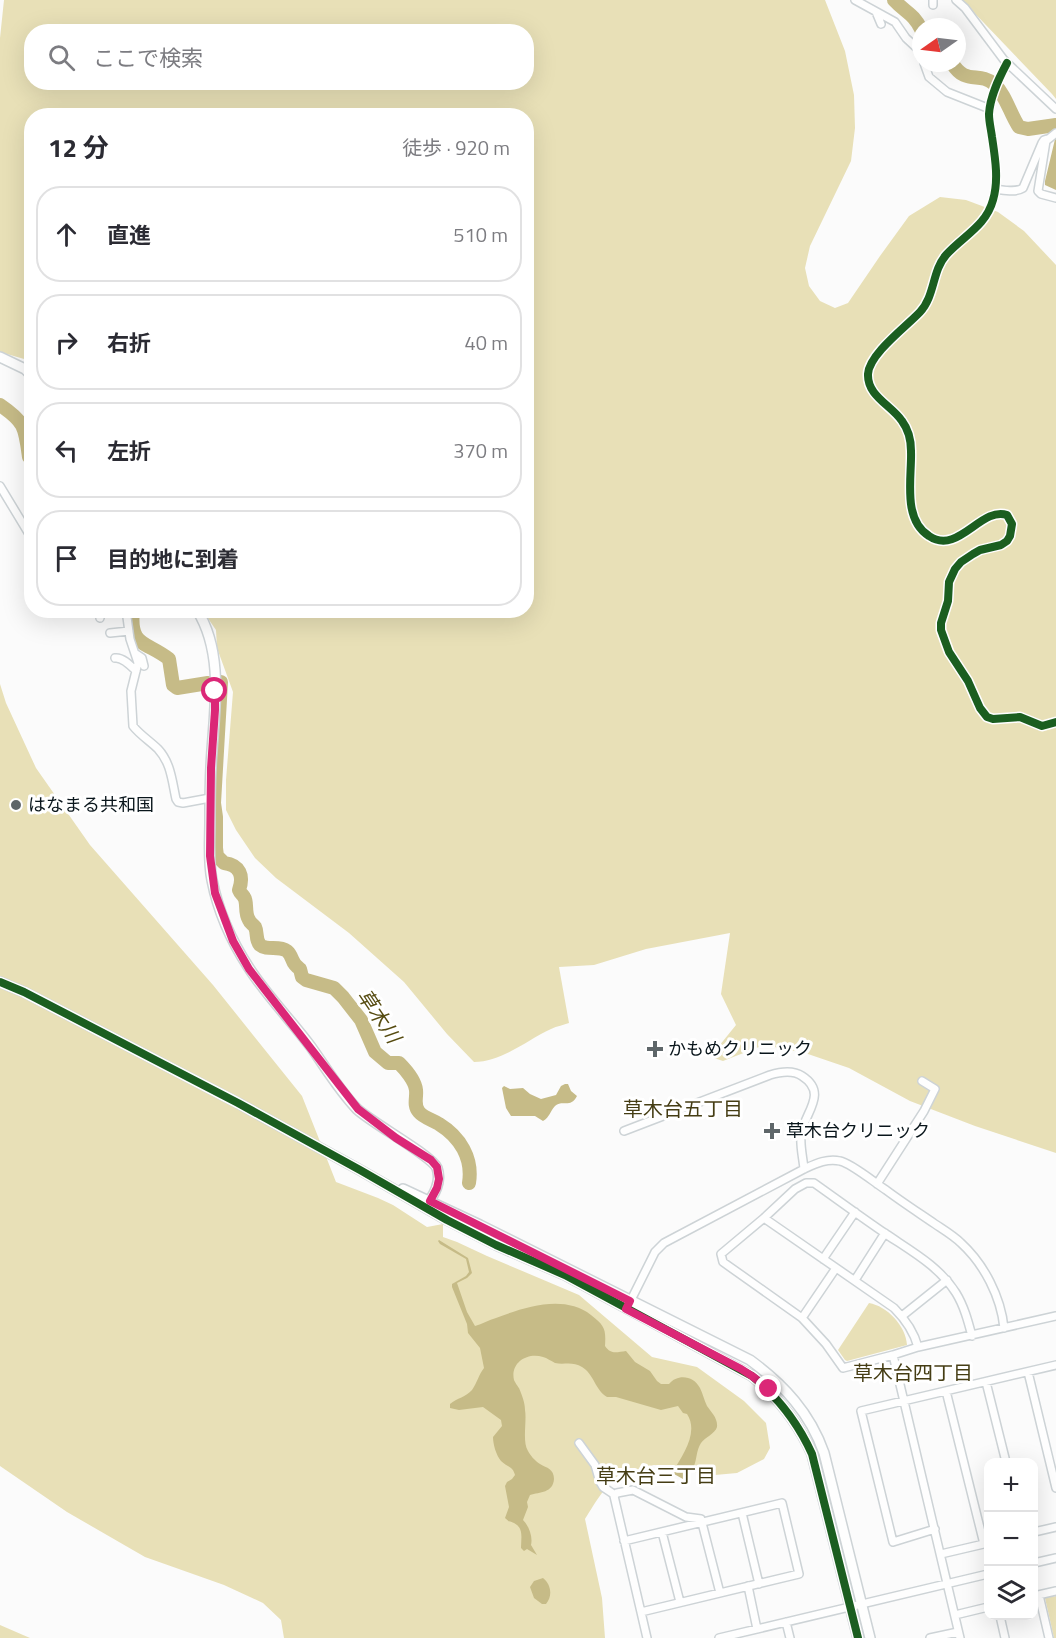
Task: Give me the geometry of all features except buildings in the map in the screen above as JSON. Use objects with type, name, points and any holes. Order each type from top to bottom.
[{"type":"street","points":[[855,0],[895,22],[912,44]]},
{"type":"street","points":[[956,0],[1007,63],[1056,110]]},
{"type":"street","points":[[876,12],[881,24]]},
{"type":"street","points":[[1007,63],[993,95],[990,109],[989,118],[996,161],[995,189],[991,205],[982,223],[944,257],[924,307],[889,341],[869,369],[868,376],[876,395],[901,420],[909,438],[911,505],[916,521],[923,532],[936,540],[952,539],[990,516],[1001,513],[1007,515],[1012,524],[1007,541],[973,554],[961,562],[952,575],[949,582],[947,608],[941,626],[949,652],[987,717],[993,719],[1020,717],[1041,726],[1056,722]]},
{"type":"street","points":[[927,72],[929,77],[947,92],[990,109]]},
{"type":"street","points":[[995,189],[1012,191],[1022,189],[1044,140],[1056,133]]},
{"type":"street","points":[[1047,139],[1038,191],[1056,198]]},
{"type":"street","points":[[0,357],[24,369]]},
{"type":"street","points":[[0,486],[24,526]]},
{"type":"street","points":[[127,618],[130,642],[138,663],[131,691],[133,726],[167,762],[178,802],[210,798]]},
{"type":"street","points":[[201,618],[209,638],[215,673],[210,856],[212,879],[221,911],[233,941],[249,969],[358,1109],[396,1138],[431,1160],[437,1167],[439,1179],[437,1188],[427,1204]]},
{"type":"street","points":[[110,633],[129,631]]},
{"type":"street","points":[[136,654],[142,658],[144,666]]},
{"type":"street","points":[[115,658],[123,660],[136,671]]},
{"type":"street","points":[[0,982],[24,992],[228,1098],[427,1204],[628,1305],[750,1360],[770,1375],[798,1404],[817,1434],[824,1453],[870,1638]]},
{"type":"street","points":[[624,1131],[778,1072],[794,1072],[810,1082],[814,1095],[813,1107],[805,1120],[801,1136],[804,1169]]},
{"type":"street","points":[[877,1184],[924,1111],[935,1089],[922,1082]]},
{"type":"street","points":[[628,1305],[655,1252],[664,1243],[804,1169],[821,1162],[840,1161],[960,1242],[987,1275],[1005,1328]]},
{"type":"street","points":[[972,1336],[957,1294],[938,1270],[814,1183],[806,1183],[795,1189],[721,1254],[723,1262],[802,1318],[826,1344],[843,1368],[918,1347],[972,1336],[1056,1316]]},
{"type":"street","points":[[823,1259],[855,1212]]},
{"type":"street","points":[[764,1218],[894,1308],[902,1316],[918,1347]]},
{"type":"street","points":[[855,1280],[885,1233]]},
{"type":"street","points":[[802,1318],[836,1268]]},
{"type":"street","points":[[902,1316],[946,1280]]},
{"type":"street","points":[[628,1305],[752,1376],[769,1389],[791,1416],[812,1454],[858,1638]]},
{"type":"street","points":[[893,1355],[959,1635],[930,1638]]},
{"type":"street","points":[[935,1529],[893,1542],[861,1411],[1056,1365]]},
{"type":"street","points":[[1028,1372],[1056,1488]]},
{"type":"street","points":[[986,1382],[1005,1458]]},
{"type":"street","points":[[946,1391],[984,1535]]},
{"type":"street","points":[[579,1443],[596,1465],[603,1487],[615,1495]]},
{"type":"street","points":[[615,1495],[633,1490],[686,1517],[701,1519],[720,1593]]},
{"type":"street","points":[[615,1495],[647,1638]]},
{"type":"street","points":[[624,1541],[782,1503],[799,1574],[641,1612]]},
{"type":"street","points":[[742,1513],[759,1584]]},
{"type":"street","points":[[1038,1531],[1056,1527]]},
{"type":"street","points":[[663,1532],[680,1602]]},
{"type":"street","points":[[941,1554],[984,1543]]},
{"type":"street","points":[[1038,1562],[1056,1558]]},
{"type":"street","points":[[718,1638],[984,1575]]},
{"type":"street","points":[[748,1586],[757,1629]]},
{"type":"street","points":[[1038,1595],[1056,1591]]},
{"type":"street","points":[[1038,1602],[1049,1638]]},
{"type":"street","points":[[955,1615],[984,1608]]},
{"type":"street","points":[[1001,1620],[1005,1638]]},
{"type":"street","points":[[786,1622],[790,1638]]},
{"type":"shaded area","points":[[4,0],[825,0],[845,51],[854,95],[855,128],[851,161],[810,246],[805,268],[809,286],[820,301],[835,308],[848,303],[909,216],[940,197],[966,200],[998,212],[1024,231],[1056,265],[1056,1153],[910,1101],[849,1068],[805,1053],[764,1045],[723,1061],[714,1058],[719,1046],[736,1025],[721,994],[730,933],[646,949],[594,965],[559,967],[569,1023],[551,1029],[504,1054],[474,1062],[447,1034],[404,982],[349,933],[276,878],[255,858],[226,810],[233,692],[217,648],[216,630],[208,618],[534,618],[534,108],[24,108],[24,359],[0,352],[0,38]]},
{"type":"shaded area","points":[[962,0],[1056,0],[1056,99],[1052,94]]},
{"type":"shaded area","points":[[1056,135],[1056,190],[1045,185],[1045,181]]},
{"type":"shaded area","points":[[0,684],[6,703],[36,768],[90,845],[213,985],[302,1096],[336,1182],[393,1205],[427,1227],[443,1224],[443,1237],[579,1295],[652,1357],[697,1367],[744,1401],[766,1423],[770,1448],[764,1459],[737,1473],[704,1476],[682,1467],[654,1465],[640,1468],[638,1475],[628,1471],[622,1473],[609,1484],[585,1519],[602,1598],[605,1638],[284,1638],[281,1620],[263,1603],[224,1585],[145,1557],[67,1512],[0,1466]]},
{"type":"shaded area","points":[[568,1084],[577,1096],[572,1102],[555,1106],[543,1121],[535,1116],[511,1116],[506,1108],[502,1088],[504,1086],[510,1089],[523,1088],[541,1099],[556,1095],[561,1086]]},
{"type":"shaded area","points":[[439,1240],[468,1258],[472,1273],[457,1283],[467,1312],[475,1326],[544,1304],[569,1305],[591,1315],[599,1322],[604,1328],[607,1349],[614,1352],[626,1351],[635,1362],[650,1371],[661,1384],[669,1384],[681,1377],[694,1381],[715,1418],[717,1427],[701,1443],[694,1466],[686,1478],[683,1479],[673,1471],[688,1443],[691,1428],[687,1414],[683,1413],[678,1406],[661,1410],[616,1397],[607,1397],[586,1370],[579,1365],[555,1363],[537,1356],[521,1360],[513,1374],[524,1405],[526,1447],[535,1460],[548,1468],[554,1476],[553,1484],[549,1489],[530,1495],[527,1502],[528,1507],[523,1520],[529,1528],[531,1545],[537,1555],[527,1549],[524,1551],[521,1548],[519,1528],[505,1518],[509,1507],[505,1486],[515,1475],[511,1468],[499,1459],[494,1446],[493,1437],[502,1426],[501,1420],[483,1407],[459,1410],[450,1408],[450,1404],[472,1390],[484,1368],[480,1348],[468,1333],[467,1324],[452,1287],[452,1284],[469,1272],[466,1259],[440,1244]]},
{"type":"shaded area","points":[[869,1303],[882,1308],[894,1318],[903,1331],[907,1345],[847,1361],[838,1350]]},
{"type":"shaded area","points":[[543,1578],[550,1590],[550,1597],[546,1604],[534,1598],[530,1587],[534,1581]]},
{"type":"shaded area","points":[[1056,1596],[1056,1638],[1054,1638],[1045,1598]]},
{"type":"shaded area","points":[[0,1625],[30,1638],[0,1638]]},
{"type":"waterway","points":[[894,0],[914,18]]},
{"type":"waterway","points":[[960,72],[967,76],[983,78],[994,84],[1002,94],[1019,127],[1028,129],[1056,125]]},
{"type":"waterway","name":"草木川","points":[[0,405],[15,416],[24,430]]},
{"type":"waterway","name":"草木川","points":[[132,618],[134,631],[141,642],[169,659],[173,685],[177,688],[208,683]]},
{"type":"waterway","name":"草木川","points":[[221,682],[214,803],[217,856],[224,863],[234,866],[241,876],[239,890],[245,899],[248,917],[255,927],[258,943],[263,947],[280,948],[287,951],[300,969],[302,977],[334,988],[343,997],[361,1020],[375,1052],[388,1063],[399,1063],[409,1075],[415,1087],[419,1112],[446,1129],[459,1142],[469,1165],[469,1183]]},
{"type":"cycle path","points":[[1007,63],[995,87],[989,114],[996,177],[990,209],[980,224],[941,261],[925,306],[881,349],[870,366],[868,374],[871,388],[904,424],[910,439],[910,497],[915,519],[921,529],[929,536],[940,540],[950,540],[997,514],[1007,515],[1012,524],[1007,541],[1001,545],[980,550],[961,562],[955,569],[949,582],[948,601],[941,623],[941,630],[949,652],[987,717],[993,719],[1020,717],[1042,726],[1056,722]]},
{"type":"cycle path","points":[[0,982],[24,992],[238,1103],[447,1220],[496,1245],[565,1275],[752,1376],[787,1412],[801,1432],[812,1454],[858,1638]]},
{"type":"place","name":"はなまる共和国","points":[[16,805]]},
{"type":"place","name":"かもめクリニック","points":[[655,1049]]},
{"type":"place","name":"草木台クリニック","points":[[772,1131]]},
{"type":"district","name":"草木台五丁目","points":[[683,1109]]},
{"type":"district","name":"草木台四丁目","points":[[913,1373]]},
{"type":"district","name":"草木台三丁目","points":[[656,1476]]},
{"type":"route","points":[[215,691],[210,856],[215,893],[233,941],[249,969],[311,1047],[331,1077],[358,1109],[396,1138],[431,1160],[437,1167],[439,1179],[430,1201],[630,1301],[626,1309],[741,1369],[769,1389]]}]
